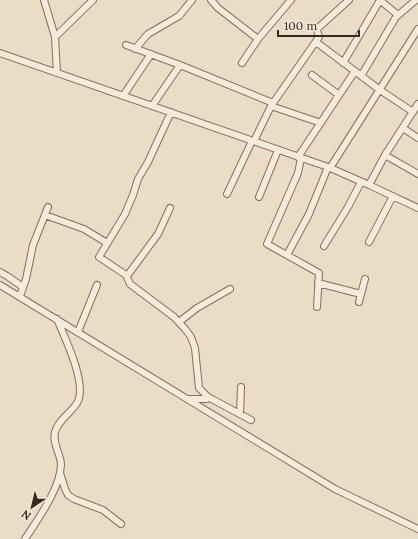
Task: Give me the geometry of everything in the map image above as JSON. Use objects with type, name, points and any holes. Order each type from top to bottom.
[{"type":"street","points":[[44,0],[54,37],[58,73]]},
{"type":"street","points":[[54,37],[93,0]]},
{"type":"street","points":[[135,48],[148,34],[179,16],[192,0]]},
{"type":"street","points":[[210,0],[258,39]]},
{"type":"street","points":[[242,63],[258,39],[291,0]]},
{"type":"street","points":[[227,194],[272,104],[316,42],[319,36],[317,31],[318,28],[348,0]]},
{"type":"street","points":[[361,76],[398,15],[416,0]]},
{"type":"street","points":[[343,62],[379,2],[382,2],[398,15]]},
{"type":"street","points":[[287,255],[329,168],[418,29]]},
{"type":"street","points":[[316,42],[380,90],[413,112]]},
{"type":"street","points":[[126,45],[180,65],[321,123]]},
{"type":"street","points":[[0,53],[329,168],[418,208]]},
{"type":"street","points":[[123,96],[151,54]]},
{"type":"street","points":[[152,106],[180,65]]},
{"type":"street","points":[[317,307],[318,272],[268,244],[298,173],[300,158],[355,71]]},
{"type":"street","points":[[312,76],[339,95]]},
{"type":"street","points":[[369,185],[385,155],[418,104]]},
{"type":"street","points":[[171,112],[148,162],[138,179],[125,214],[99,257],[127,276],[130,284],[179,322],[191,337],[196,353],[199,388],[208,397],[251,420]]},
{"type":"street","points":[[403,128],[418,138]]},
{"type":"street","points":[[259,197],[278,150]]},
{"type":"street","points":[[385,155],[418,174]]},
{"type":"street","points":[[324,246],[348,207],[361,182]]},
{"type":"street","points":[[370,242],[393,196]]},
{"type":"street","points":[[20,296],[33,245],[48,207]]},
{"type":"street","points":[[127,276],[158,234],[170,208]]},
{"type":"street","points":[[45,215],[84,229],[107,243]]},
{"type":"street","points":[[0,272],[23,287]]},
{"type":"street","points":[[359,302],[365,279]]},
{"type":"street","points":[[318,283],[361,294]]},
{"type":"street","points":[[0,285],[335,489],[418,529]]},
{"type":"street","points":[[78,332],[97,285]]},
{"type":"street","points":[[179,322],[197,308],[230,289]]},
{"type":"street","points":[[25,539],[48,499],[60,472],[61,463],[54,442],[54,434],[57,426],[76,404],[80,395],[80,388],[69,346],[57,319]]},
{"type":"street","points":[[240,414],[241,387]]},
{"type":"street","points":[[188,399],[206,399],[208,397]]},
{"type":"street","points":[[60,472],[64,489],[68,495],[103,510],[121,524]]}]
